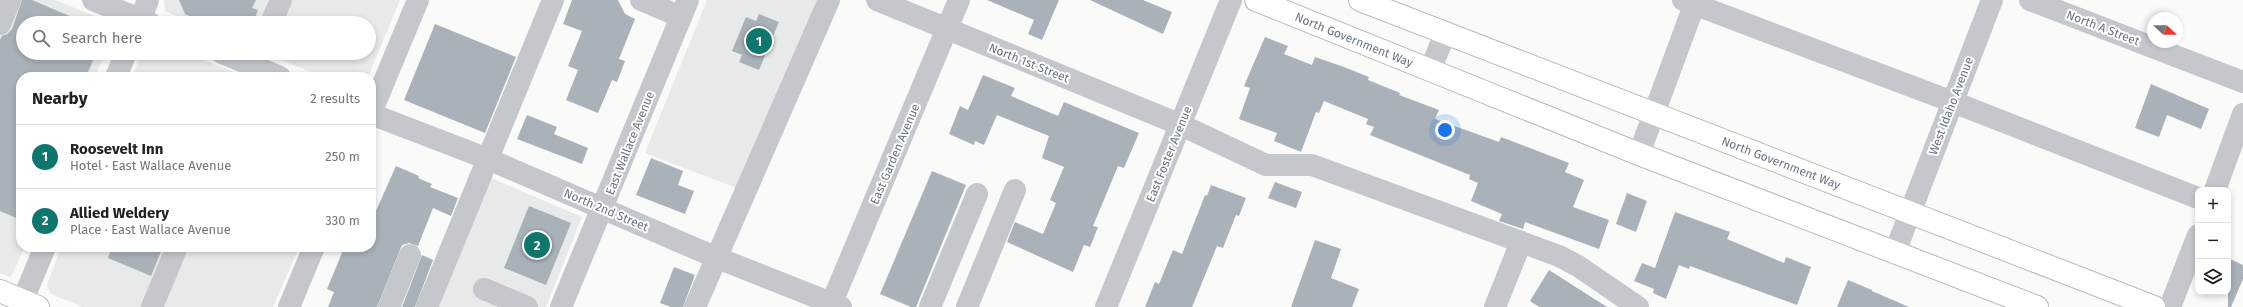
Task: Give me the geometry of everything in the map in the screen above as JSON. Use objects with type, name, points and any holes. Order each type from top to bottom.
[{"type":"main road","name":"North Government Way","points":[[1256,0],[1638,154],[2037,307]]},
{"type":"main road","name":"North Government Way","points":[[1360,0],[2154,307]]},
{"type":"main road","points":[[0,290],[27,305]]},
{"type":"street","points":[[0,24],[10,0]]},
{"type":"street","points":[[93,0],[144,16]]},
{"type":"street","points":[[274,16],[281,0]]},
{"type":"street","points":[[376,102],[418,0]]},
{"type":"street","points":[[427,307],[553,0]]},
{"type":"street","points":[[641,0],[685,8]]},
{"type":"street","points":[[695,307],[715,257],[829,0]]},
{"type":"street","name":"North 1st Street","points":[[877,0],[1180,125],[1266,165],[1312,165],[1559,256],[1578,266],[1638,307]]},
{"type":"street","name":"East Garden Avenue","points":[[834,306],[958,0]]},
{"type":"street","name":"East Foster Avenue","points":[[1106,307],[1231,0]]},
{"type":"street","name":"West Idaho Avenue","points":[[1910,212],[1992,0]]},
{"type":"street","name":"North A Street","points":[[2030,0],[2243,82]]},
{"type":"street","points":[[1638,154],[1691,1],[2195,197]]},
{"type":"street","name":"East Wallace Avenue","points":[[561,307],[685,8]]},
{"type":"street","points":[[1430,70],[1445,34]]},
{"type":"street","points":[[118,72],[123,60]]},
{"type":"street","points":[[240,60],[269,72]]},
{"type":"street","points":[[2216,187],[2243,114]]},
{"type":"street","name":"North 2nd Street","points":[[376,116],[488,159],[715,257],[834,306]]},
{"type":"street","points":[[967,307],[1015,190]]},
{"type":"street","points":[[930,307],[977,194]]},
{"type":"street","points":[[1895,252],[1910,212]]},
{"type":"street","points":[[1495,307],[1521,242]]},
{"type":"street","points":[[2170,307],[2195,243]]},
{"type":"street","points":[[27,305],[43,252]]},
{"type":"street","points":[[152,307],[175,252]]},
{"type":"street","points":[[289,307],[312,252]]},
{"type":"street","points":[[389,307],[410,255]]},
{"type":"street","points":[[484,289],[527,307]]},
{"type":"shaded area","points":[[0,0],[55,0],[95,16],[16,16],[16,60],[102,60],[97,72],[16,72],[16,252],[22,252],[10,277],[0,273]]},
{"type":"shaded area","points":[[164,0],[400,0],[376,58],[376,16],[176,16],[165,11]]},
{"type":"shaded area","points":[[707,0],[825,0],[742,190],[645,153]]},
{"type":"shaded area","points":[[139,60],[204,60],[234,72],[134,72]]},
{"type":"shaded area","points":[[281,60],[375,60],[370,72],[311,72]]},
{"type":"shaded area","points":[[491,178],[582,217],[546,307],[434,307]]},
{"type":"shaded area","points":[[59,252],[297,252],[273,307],[83,307],[51,294],[47,285]]},
{"type":"building","points":[[22,0],[32,0],[70,16],[16,16]]},
{"type":"building","points":[[179,0],[256,0],[252,8],[258,10],[256,16],[189,16],[185,14]]},
{"type":"building","points":[[572,0],[618,0],[625,14],[635,19],[619,59],[625,61],[617,82],[612,80],[598,113],[566,100],[578,70],[568,66],[582,31],[563,24]]},
{"type":"building","points":[[987,0],[1059,0],[1042,40],[1028,34],[1034,20]]},
{"type":"building","points":[[1090,0],[1143,0],[1172,12],[1163,34]]},
{"type":"building","points":[[759,14],[779,22],[759,70],[739,62],[742,55],[732,51],[746,17],[756,21]]},
{"type":"building","points":[[16,17],[16,60],[93,60],[88,72],[16,72],[16,218],[0,211],[0,40],[2,36],[7,34],[12,29]]},
{"type":"building","points":[[435,24],[516,57],[485,133],[404,100]]},
{"type":"building","points":[[1265,37],[1288,46],[1284,54],[1312,65],[1315,57],[1344,67],[1369,77],[1368,80],[1400,93],[1399,95],[1439,110],[1435,119],[1499,142],[1501,137],[1569,163],[1565,172],[1584,180],[1573,207],[1609,220],[1599,249],[1525,222],[1523,229],[1499,221],[1502,214],[1471,201],[1478,183],[1469,179],[1470,175],[1370,135],[1374,127],[1366,124],[1368,119],[1324,101],[1319,113],[1316,112],[1301,152],[1274,141],[1277,133],[1239,119],[1250,88],[1244,86]]},
{"type":"building","points":[[983,75],[1015,88],[1011,96],[1058,116],[1064,102],[1139,133],[1124,168],[1118,166],[1093,226],[1098,227],[1090,247],[1084,245],[1073,272],[1007,242],[1015,222],[1043,234],[1056,203],[1050,200],[1064,167],[1042,158],[1049,136],[997,115],[984,145],[975,141],[974,145],[949,134],[960,106],[968,110]]},
{"type":"building","points":[[2151,84],[2209,109],[2201,129],[2167,115],[2159,137],[2135,128]]},
{"type":"building","points":[[527,115],[557,127],[554,134],[588,148],[582,164],[517,139]]},
{"type":"building","points":[[651,158],[683,171],[678,185],[694,191],[685,214],[636,195]]},
{"type":"building","points":[[396,166],[419,176],[418,178],[432,184],[430,187],[458,198],[451,216],[433,208],[418,246],[409,243],[402,245],[377,307],[328,307],[334,292],[327,289],[342,252],[376,252],[376,211]]},
{"type":"building","points":[[932,171],[966,185],[916,307],[911,307],[880,294]]},
{"type":"building","points":[[1275,182],[1302,192],[1296,208],[1268,198]]},
{"type":"building","points":[[1211,185],[1246,198],[1239,216],[1236,215],[1223,248],[1217,246],[1192,307],[1145,307],[1155,282],[1159,284],[1173,250],[1182,254],[1205,195],[1207,196]]},
{"type":"building","points":[[1627,193],[1647,201],[1636,232],[1616,224]]},
{"type":"building","points":[[529,206],[571,223],[546,285],[504,268]]},
{"type":"building","points":[[1675,212],[1730,232],[1727,239],[1784,263],[1786,257],[1811,267],[1797,305],[1690,266],[1689,269],[1679,265],[1666,299],[1653,293],[1654,289],[1634,281],[1642,263],[1655,268]]},
{"type":"building","points":[[1315,240],[1341,249],[1331,278],[1359,289],[1352,307],[1291,307]]},
{"type":"building","points":[[110,252],[161,252],[151,276],[108,258]]},
{"type":"building","points":[[422,255],[433,260],[415,307],[402,307]]},
{"type":"building","points":[[2231,259],[2243,265],[2243,279],[2231,307],[2228,307],[2228,295],[2231,295]]},
{"type":"building","points":[[674,267],[695,275],[683,307],[671,307],[660,303]]},
{"type":"building","points":[[1549,270],[1607,307],[1539,307],[1530,301]]},
{"type":"building","points":[[1848,280],[1872,290],[1909,307],[1837,307]]},
{"type":"place","name":"Roosevelt Inn","points":[[759,41]]},
{"type":"place","name":"Allied Weldery","points":[[537,245]]}]
